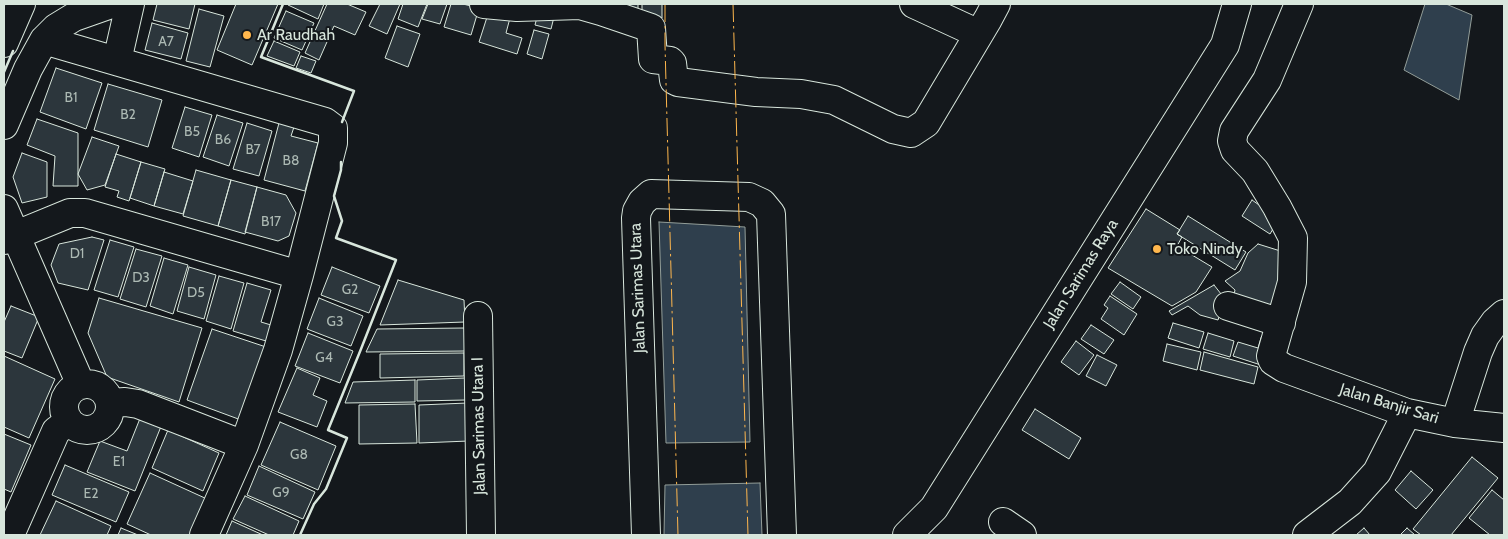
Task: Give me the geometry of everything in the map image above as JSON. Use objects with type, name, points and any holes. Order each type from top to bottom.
[{"type":"street","points":[[4,44],[21,4]]},
{"type":"street","points":[[4,125],[28,69],[44,40],[56,28],[74,17],[111,4]]},
{"type":"street","points":[[117,61],[130,4]]},
{"type":"street","points":[[484,4],[517,7],[580,5],[601,10],[651,28],[653,59],[670,61],[672,63],[674,80],[678,82],[756,92],[801,94],[834,100],[893,129],[911,133],[926,123],[996,4]]},
{"type":"street","points":[[914,4],[979,34]]},
{"type":"street","points":[[1190,100],[1220,4]]},
{"type":"street","name":"Jalan Sarimas Raya","points":[[907,535],[934,508],[1225,46],[1237,4]]},
{"type":"street","points":[[1228,306],[1280,324],[1292,282],[1293,238],[1277,206],[1255,171],[1235,150],[1232,141],[1234,131],[1268,80],[1299,4]]},
{"type":"street","points":[[44,40],[325,122],[333,128],[333,143],[278,350],[244,445],[204,535]]},
{"type":"street","name":"Jalan Sarimas Utara","points":[[646,535],[636,218],[637,210],[642,202],[651,194],[749,197],[762,203],[771,214],[782,535]]},
{"type":"street","points":[[4,210],[9,238],[81,385]]},
{"type":"street","points":[[9,238],[70,212],[85,212],[299,275]]},
{"type":"street","points":[[1455,423],[1485,336],[1495,322],[1504,314]]},
{"type":"street","name":"Jalan Sarimas Utara I","points":[[478,316],[481,535]]},
{"type":"street","name":"Jalan Banjir Sari","points":[[1280,324],[1271,356],[1277,365],[1407,413],[1455,423],[1504,428]]},
{"type":"street","points":[[81,385],[96,386],[107,394],[111,410],[108,418],[97,429],[81,430],[68,422],[64,415],[64,400],[68,393],[81,385]]},
{"type":"street","points":[[110,403],[125,402],[138,404],[244,445]]},
{"type":"street","points":[[1307,535],[1350,502],[1377,472],[1407,413]]},
{"type":"street","points":[[10,535],[56,431],[68,422]]},
{"type":"water","points":[[1425,4],[1446,4],[1472,15],[1459,100],[1404,70]]},
{"type":"water","points":[[659,222],[745,227],[750,442],[666,443]]},
{"type":"water","points":[[760,483],[762,535],[664,535],[665,485]]},
{"type":"building","points":[[157,4],[195,4],[189,29],[153,20]]},
{"type":"building","points":[[236,4],[278,4],[252,65],[217,50]]},
{"type":"building","points":[[289,4],[324,4],[318,19]]},
{"type":"building","points":[[327,4],[347,4],[366,12],[355,35],[334,26],[319,60],[305,53]]},
{"type":"building","points":[[380,4],[400,4],[387,34],[369,26]]},
{"type":"building","points":[[403,4],[427,4],[418,27],[398,19]]},
{"type":"building","points":[[428,4],[447,4],[440,24],[422,19]]},
{"type":"building","points":[[451,4],[463,4],[479,8],[471,35],[444,27]]},
{"type":"building","points":[[613,4],[638,4],[638,15]]},
{"type":"building","points":[[642,4],[662,4],[662,18],[642,18]]},
{"type":"building","points":[[199,9],[224,16],[210,67],[186,61]]},
{"type":"building","points":[[539,9],[556,9],[551,29],[535,25]]},
{"type":"building","points":[[286,11],[314,23],[302,50],[274,38]]},
{"type":"building","points":[[489,11],[510,18],[506,33],[522,38],[517,54],[479,42]]},
{"type":"building","points":[[152,23],[188,33],[181,59],[145,50]]},
{"type":"building","points":[[397,26],[420,34],[408,67],[385,58]]},
{"type":"building","points":[[534,30],[549,34],[542,59],[527,54]]},
{"type":"building","points":[[274,41],[300,52],[294,66],[267,56]]},
{"type":"building","points":[[301,56],[316,61],[311,73],[296,68]]},
{"type":"building","points":[[56,68],[102,83],[86,129],[40,112]]},
{"type":"building","points":[[108,84],[162,100],[148,147],[94,130]]},
{"type":"building","points":[[185,107],[212,115],[199,157],[172,148]]},
{"type":"building","points":[[217,115],[243,123],[229,166],[203,157]]},
{"type":"building","points":[[37,119],[78,133],[78,186],[53,186],[55,156],[27,145]]},
{"type":"building","points":[[247,123],[272,131],[259,176],[233,169]]},
{"type":"building","points":[[279,123],[294,127],[291,136],[318,143],[305,191],[264,180]]},
{"type":"building","points":[[92,137],[119,146],[105,185],[87,190],[78,174]]},
{"type":"building","points":[[22,153],[47,162],[47,197],[22,203],[13,177]]},
{"type":"building","points":[[116,154],[141,162],[129,201],[117,197],[119,191],[105,187]]},
{"type":"building","points":[[141,162],[165,169],[154,206],[130,198]]},
{"type":"building","points":[[196,170],[231,180],[218,226],[183,216]]},
{"type":"building","points":[[164,172],[193,181],[183,214],[154,206]]},
{"type":"building","points":[[231,180],[257,187],[245,234],[218,226]]},
{"type":"building","points":[[257,187],[286,195],[296,213],[289,236],[278,241],[245,232]]},
{"type":"building","points":[[1252,200],[1279,219],[1270,234],[1242,216]]},
{"type":"building","points":[[1146,209],[1180,230],[1177,234],[1182,237],[1177,246],[1212,267],[1196,292],[1172,306],[1108,268]]},
{"type":"building","points":[[1188,216],[1246,252],[1235,270],[1177,234]]},
{"type":"building","points":[[92,237],[104,240],[88,290],[58,283],[51,265],[59,244]]},
{"type":"building","points":[[110,240],[134,247],[118,297],[94,290]]},
{"type":"building","points":[[1258,244],[1290,254],[1280,311],[1233,298],[1235,290],[1225,281],[1240,271],[1248,253]]},
{"type":"building","points":[[136,249],[162,256],[146,307],[120,299]]},
{"type":"building","points":[[164,258],[188,265],[173,314],[150,306]]},
{"type":"building","points":[[189,267],[216,275],[204,319],[177,311]]},
{"type":"building","points":[[332,267],[380,286],[369,313],[321,295]]},
{"type":"building","points":[[219,276],[244,283],[231,329],[206,321]]},
{"type":"building","points":[[398,280],[464,300],[465,322],[380,325]]},
{"type":"building","points":[[1120,282],[1141,297],[1133,309],[1111,294]]},
{"type":"building","points":[[247,283],[271,290],[261,322],[271,325],[266,341],[233,331]]},
{"type":"building","points":[[1214,285],[1225,299],[1218,320],[1200,315],[1188,306],[1172,315],[1169,311]]},
{"type":"building","points":[[1110,296],[1137,314],[1124,335],[1101,319],[1108,308],[1104,305]]},
{"type":"building","points":[[99,298],[202,328],[179,402],[107,377],[88,333]]},
{"type":"building","points":[[319,298],[363,316],[351,346],[307,329]]},
{"type":"building","points":[[11,306],[39,317],[22,358],[4,351],[4,322]]},
{"type":"building","points":[[1173,323],[1204,332],[1199,348],[1168,338]]},
{"type":"building","points":[[1091,325],[1114,340],[1104,354],[1081,339]]},
{"type":"building","points":[[465,328],[466,351],[366,352],[377,329]]},
{"type":"building","points":[[212,329],[266,347],[241,420],[187,400]]},
{"type":"building","points":[[308,333],[353,351],[340,383],[295,366]]},
{"type":"building","points":[[1208,333],[1234,341],[1230,357],[1203,349]]},
{"type":"building","points":[[1261,338],[1272,341],[1264,366],[1233,356],[1238,342],[1258,348]]},
{"type":"building","points":[[1076,341],[1094,355],[1079,375],[1061,362]]},
{"type":"building","points":[[1167,344],[1201,352],[1197,370],[1163,361]]},
{"type":"building","points":[[1204,352],[1258,367],[1254,384],[1200,370]]},
{"type":"building","points":[[464,353],[464,376],[380,378],[380,354]]},
{"type":"building","points":[[1097,355],[1117,365],[1106,386],[1086,376]]},
{"type":"building","points":[[4,356],[55,379],[29,438],[4,427]]},
{"type":"building","points":[[297,368],[320,378],[313,395],[327,401],[317,427],[278,412]]},
{"type":"building","points":[[465,378],[466,400],[417,401],[417,380]]},
{"type":"building","points":[[415,380],[415,402],[345,403],[353,382]]},
{"type":"building","points":[[468,403],[469,441],[419,443],[419,405]]},
{"type":"building","points":[[415,404],[417,443],[359,444],[359,405]]},
{"type":"building","points":[[1035,409],[1081,438],[1069,459],[1022,430]]},
{"type":"building","points":[[141,416],[162,424],[135,491],[87,472],[100,441],[127,451]]},
{"type":"building","points":[[280,422],[336,446],[318,490],[261,465]]},
{"type":"building","points":[[168,430],[219,453],[203,491],[152,468]]},
{"type":"building","points":[[4,434],[31,445],[11,492],[4,489]]},
{"type":"building","points":[[1472,457],[1498,478],[1451,535],[1421,535],[1413,529]]},
{"type":"building","points":[[65,465],[129,492],[116,522],[52,495]]},
{"type":"building","points":[[259,466],[315,492],[303,519],[247,495]]},
{"type":"building","points":[[1411,471],[1433,490],[1416,509],[1395,490]]},
{"type":"building","points":[[150,473],[207,499],[191,535],[151,535],[127,524]]},
{"type":"building","points":[[1492,490],[1504,500],[1504,535],[1490,535],[1469,518]]},
{"type":"building","points":[[245,496],[299,521],[293,535],[269,535],[233,519]]},
{"type":"building","points":[[56,501],[111,526],[107,535],[40,535]]},
{"type":"building","points":[[232,521],[263,535],[226,535]]},
{"type":"building","points":[[121,528],[138,535],[118,535]]},
{"type":"building","points":[[1364,528],[1370,535],[1356,535]]},
{"type":"building","points":[[1407,528],[1415,535],[1400,535]]},
{"type":"wall","points":[[283,4],[261,57],[354,91],[342,122]]},
{"type":"wall","points":[[4,72],[13,51]]},
{"type":"wall","points":[[300,535],[314,504],[326,489],[347,438],[328,430],[396,260],[336,238],[342,221],[334,196],[341,170],[341,162]]},
{"type":"power","points":[[665,4],[678,535]]},
{"type":"power","points":[[733,4],[748,535]]},
{"type":"place","name":"Ar Raudhah","points":[[247,35]]},
{"type":"place","name":"Toko Nindy","points":[[1157,249]]}]
